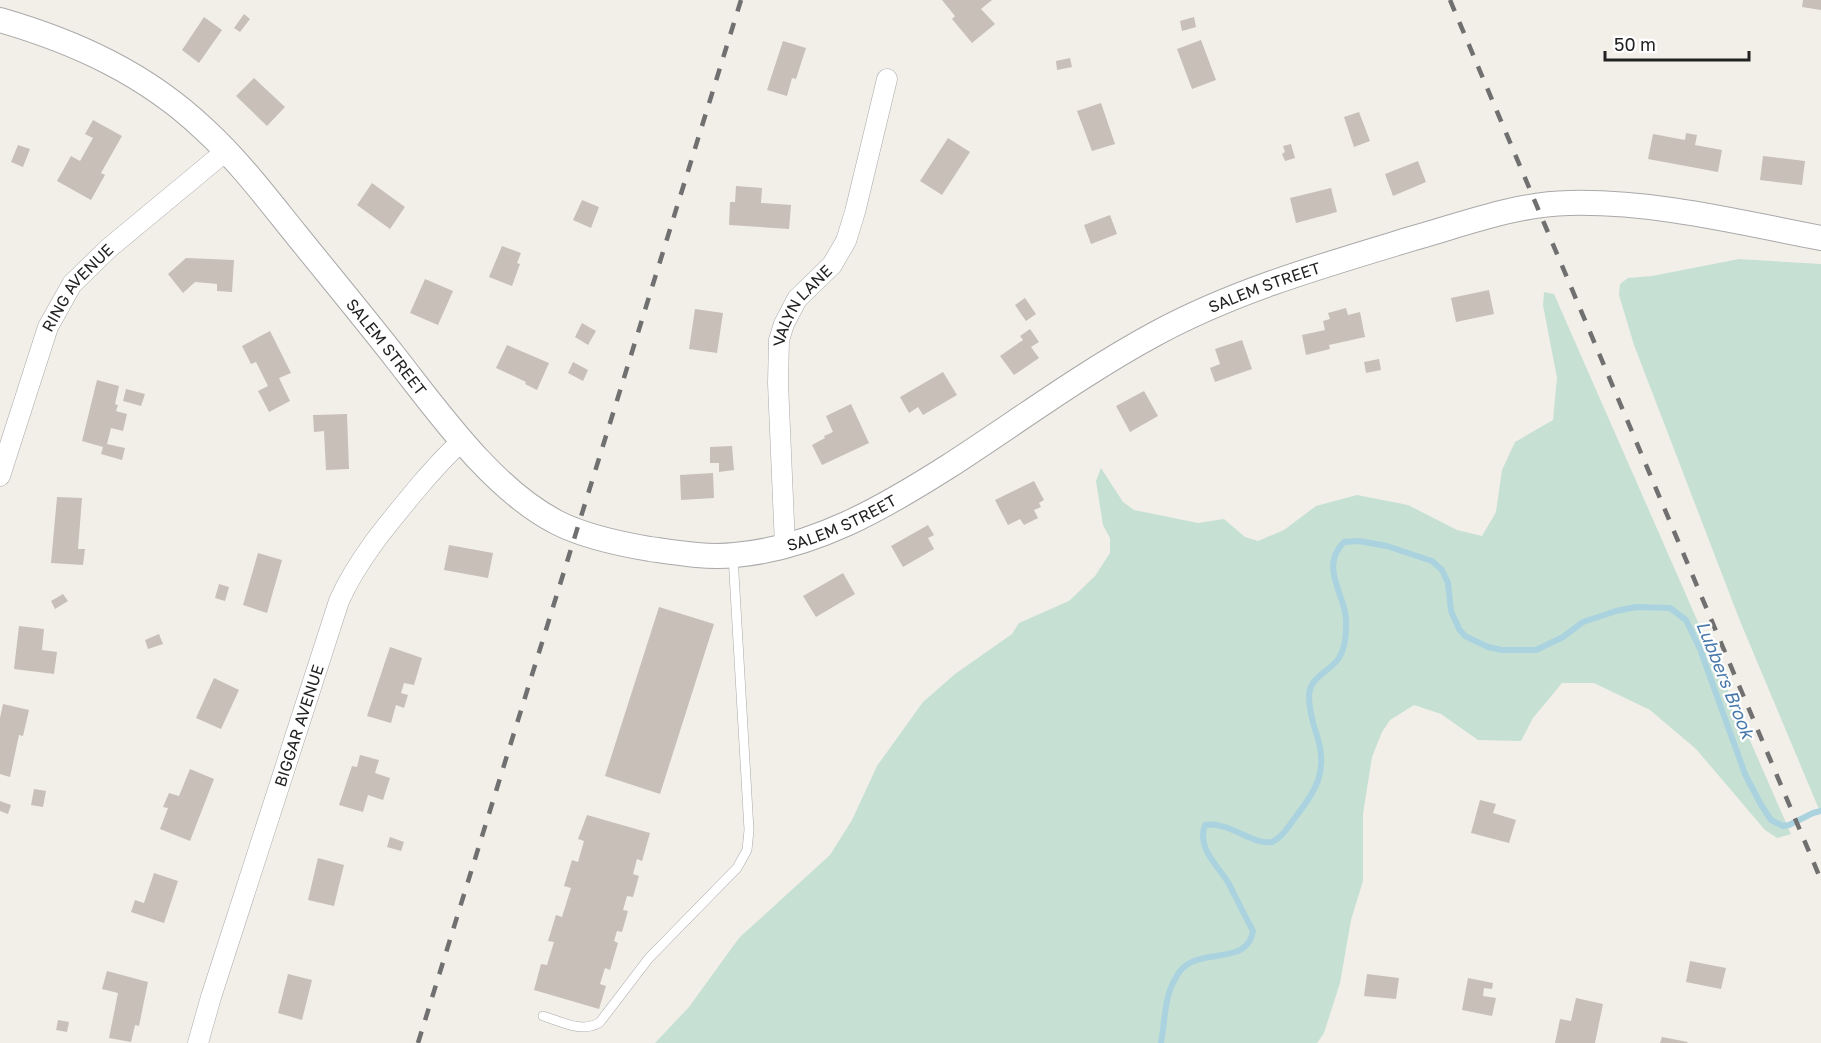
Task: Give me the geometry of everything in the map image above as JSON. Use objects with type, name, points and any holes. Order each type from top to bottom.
[{"type":"street","name":"SALEM STREET","points":[[0,20],[61,39],[120,67],[183,110],[248,175],[462,441],[482,463],[541,513],[564,526],[609,540],[687,554],[733,556],[785,546],[849,523],[900,497],[1092,371],[1154,335],[1212,306],[1269,284],[1398,243],[1514,210],[1570,203],[1626,204],[1661,208],[1821,238]]},
{"type":"street","name":"VALYN LANE","points":[[785,546],[777,383],[779,340],[784,324],[797,299],[832,265],[846,241],[887,79]]},
{"type":"street","name":"RING AVENUE","points":[[0,476],[48,327],[72,285],[109,248],[226,151]]},
{"type":"street","name":"BIGGAR AVENUE","points":[[198,1043],[214,986],[343,594],[361,562],[403,506],[450,451],[462,441]]},
{"type":"lane","points":[[543,1016],[584,1028],[593,1027],[600,1022],[649,958],[733,873],[744,856],[749,830],[733,556]]},
{"type":"green space","points":[[1739,259],[1821,264],[1821,814],[1740,621],[1634,345],[1619,295],[1620,284],[1628,278],[1652,276]]},
{"type":"green space","points":[[1544,292],[1554,294],[1791,834],[1777,838],[1765,830],[1696,749],[1650,710],[1594,683],[1562,683],[1533,718],[1521,741],[1478,740],[1441,714],[1414,705],[1390,720],[1382,732],[1372,757],[1363,814],[1363,881],[1351,920],[1340,983],[1324,1033],[1317,1043],[655,1043],[689,1007],[739,938],[830,855],[852,820],[877,766],[923,702],[955,674],[1012,634],[1019,623],[1069,601],[1095,576],[1110,553],[1110,538],[1103,525],[1096,481],[1101,468],[1123,502],[1134,510],[1198,523],[1224,519],[1245,537],[1258,541],[1284,530],[1316,506],[1357,495],[1408,505],[1457,530],[1482,536],[1496,512],[1502,470],[1515,442],[1553,420],[1557,378],[1543,305]]},
{"type":"building","points":[[942,0],[992,0],[981,9],[995,24],[972,43],[952,19],[955,16]]},
{"type":"building","points":[[1803,0],[1821,0],[1821,10],[1802,7]]},
{"type":"building","points":[[244,14],[250,19],[240,32],[234,28]]},
{"type":"building","points":[[204,17],[222,30],[199,63],[182,50]]},
{"type":"building","points":[[1194,17],[1196,27],[1182,31],[1180,21]]},
{"type":"building","points":[[1201,40],[1216,80],[1192,89],[1177,49]]},
{"type":"building","points":[[783,41],[806,48],[796,79],[792,78],[787,96],[767,90]]},
{"type":"building","points":[[1070,58],[1072,67],[1057,70],[1056,61]]},
{"type":"building","points":[[254,78],[285,107],[267,126],[236,96]]},
{"type":"building","points":[[1101,103],[1115,144],[1092,151],[1077,111]]},
{"type":"building","points":[[1359,112],[1370,141],[1354,147],[1344,117]]},
{"type":"building","points":[[93,120],[122,136],[101,173],[105,175],[91,200],[57,181],[71,156],[80,161],[93,138],[85,134]]},
{"type":"building","points":[[1686,133],[1697,135],[1695,145],[1722,150],[1718,172],[1648,159],[1653,134],[1685,140]]},
{"type":"building","points":[[948,138],[970,152],[942,195],[920,181]]},
{"type":"building","points":[[1291,144],[1295,158],[1285,161],[1282,154],[1285,152],[1283,146]]},
{"type":"building","points":[[18,145],[30,149],[23,167],[11,162]]},
{"type":"building","points":[[1763,156],[1805,161],[1802,185],[1760,180]]},
{"type":"building","points":[[1418,161],[1426,182],[1393,196],[1385,174]]},
{"type":"building","points":[[372,183],[405,207],[390,229],[357,205]]},
{"type":"building","points":[[736,186],[762,188],[761,203],[791,205],[789,229],[729,225],[730,202],[735,202]]},
{"type":"building","points":[[1331,188],[1337,212],[1296,223],[1290,198]]},
{"type":"building","points":[[582,200],[599,207],[591,228],[573,220]]},
{"type":"building","points":[[1110,215],[1117,234],[1091,244],[1084,225]]},
{"type":"building","points":[[502,246],[521,253],[517,263],[520,264],[512,286],[489,277]]},
{"type":"building","points":[[186,258],[234,260],[232,292],[217,291],[217,284],[195,282],[183,293],[168,274]]},
{"type":"building","points":[[425,279],[453,291],[438,325],[410,313]]},
{"type":"building","points":[[1489,290],[1494,314],[1456,322],[1451,298]]},
{"type":"building","points":[[1025,298],[1036,314],[1026,321],[1015,305]]},
{"type":"building","points":[[1346,308],[1348,315],[1360,312],[1365,337],[1329,345],[1330,349],[1306,355],[1302,335],[1325,330],[1323,321],[1330,319],[1328,313]]},
{"type":"building","points":[[695,309],[723,313],[717,353],[689,349]]},
{"type":"building","points":[[582,323],[596,331],[588,345],[575,337]]},
{"type":"building","points":[[1030,329],[1039,342],[1031,347],[1039,358],[1014,375],[1000,356],[1023,340],[1020,336]]},
{"type":"building","points":[[270,331],[291,373],[279,378],[290,401],[269,412],[258,391],[268,386],[256,362],[251,364],[242,346]]},
{"type":"building","points":[[1242,340],[1252,369],[1215,382],[1210,368],[1220,364],[1215,349]]},
{"type":"building","points":[[507,345],[549,363],[537,390],[525,384],[526,382],[496,368]]},
{"type":"building","points":[[1379,359],[1381,370],[1366,373],[1364,362]]},
{"type":"building","points":[[573,362],[588,370],[583,381],[568,373]]},
{"type":"building","points":[[943,372],[957,395],[923,415],[918,407],[909,413],[900,397]]},
{"type":"building","points":[[97,380],[119,386],[115,404],[118,405],[116,411],[127,414],[123,431],[111,428],[107,444],[125,448],[122,460],[101,454],[103,447],[82,441]]},
{"type":"building","points":[[126,389],[145,394],[141,406],[123,401]]},
{"type":"building","points":[[1144,391],[1158,416],[1130,432],[1116,406]]},
{"type":"building","points":[[851,404],[869,443],[822,465],[812,445],[833,432],[826,416]]},
{"type":"building","points":[[347,414],[349,469],[326,470],[324,431],[314,432],[313,415]]},
{"type":"building","points":[[732,446],[734,470],[719,472],[719,463],[710,463],[710,447]]},
{"type":"building","points":[[713,473],[714,498],[681,500],[680,475]]},
{"type":"building","points":[[1034,481],[1044,500],[1039,503],[1041,507],[1034,510],[1038,518],[1024,525],[1020,519],[1008,525],[995,500]]},
{"type":"building","points":[[57,497],[82,498],[78,549],[85,549],[83,565],[51,563]]},
{"type":"building","points":[[928,525],[934,535],[928,538],[934,549],[903,567],[891,546]]},
{"type":"building","points":[[449,545],[493,553],[488,578],[444,570]]},
{"type":"building","points":[[258,553],[282,560],[267,613],[243,605]]},
{"type":"building","points":[[843,573],[855,594],[816,617],[803,596]]},
{"type":"building","points":[[219,584],[229,587],[225,601],[215,598]]},
{"type":"building","points":[[63,594],[68,601],[55,609],[51,601]]},
{"type":"building","points":[[659,607],[714,624],[660,794],[605,776]]},
{"type":"building","points":[[19,626],[44,629],[42,650],[57,652],[54,674],[14,669]]},
{"type":"building","points":[[159,634],[163,644],[148,649],[145,640]]},
{"type":"building","points":[[390,647],[422,658],[414,685],[404,683],[401,693],[408,695],[404,708],[396,705],[391,723],[367,716]]},
{"type":"building","points":[[214,678],[239,690],[221,729],[196,718]]},
{"type":"building","points":[[3,704],[29,710],[23,736],[19,735],[10,777],[0,774],[0,718]]},
{"type":"building","points":[[360,755],[379,760],[375,773],[390,778],[383,800],[368,795],[363,812],[339,805],[352,766],[357,767]]},
{"type":"building","points":[[190,769],[214,779],[190,841],[160,829],[168,808],[163,807],[169,793],[179,796]]},
{"type":"building","points":[[34,789],[46,791],[43,807],[31,805]]},
{"type":"building","points":[[1480,800],[1496,804],[1493,813],[1516,820],[1509,843],[1471,833]]},
{"type":"building","points":[[0,801],[11,805],[8,814],[0,811]]},
{"type":"building","points":[[587,815],[650,833],[642,861],[637,859],[633,874],[639,876],[633,897],[627,896],[623,910],[628,911],[622,932],[617,931],[614,941],[618,943],[610,970],[605,968],[600,984],[606,986],[599,1009],[534,990],[541,964],[547,965],[554,942],[548,941],[556,915],[562,917],[571,888],[564,886],[572,860],[578,862],[584,841],[578,839]]},
{"type":"building","points":[[390,837],[404,842],[401,851],[387,847]]},
{"type":"building","points":[[318,858],[344,865],[334,906],[308,900]]},
{"type":"building","points":[[154,873],[178,881],[164,923],[131,912],[135,900],[144,903]]},
{"type":"building","points":[[1690,961],[1726,968],[1721,989],[1686,982]]},
{"type":"building","points":[[107,971],[148,982],[139,1026],[135,1025],[131,1042],[109,1038],[118,993],[102,989]]},
{"type":"building","points":[[288,974],[312,980],[302,1020],[278,1013]]},
{"type":"building","points":[[1367,974],[1399,978],[1396,999],[1364,996]]},
{"type":"building","points":[[1468,978],[1493,983],[1492,989],[1484,988],[1483,996],[1496,998],[1492,1016],[1462,1010]]},
{"type":"building","points":[[1576,998],[1603,1004],[1595,1043],[1555,1043],[1560,1019],[1571,1021]]},
{"type":"building","points":[[58,1020],[69,1022],[67,1032],[56,1030]]},
{"type":"building","points":[[1662,1037],[1688,1042],[1660,1043]]},
{"type":"waterway","name":"Lubbers Brook","points":[[1161,1043],[1168,997],[1180,971],[1199,959],[1233,953],[1242,949],[1249,942],[1253,931],[1229,884],[1206,849],[1203,834],[1205,825],[1223,826],[1256,840],[1272,842],[1280,837],[1289,826],[1310,796],[1319,778],[1320,748],[1309,696],[1312,684],[1339,658],[1344,643],[1346,616],[1336,583],[1333,562],[1336,552],[1344,542],[1359,541],[1387,546],[1432,561],[1442,570],[1448,583],[1451,611],[1459,629],[1465,636],[1488,647],[1502,650],[1536,650],[1563,637],[1583,622],[1616,611],[1636,607],[1670,608],[1686,620],[1700,649],[1745,774],[1771,820],[1783,826],[1789,825],[1821,811]]},
{"type":"railway","points":[[418,1043],[741,0]]},
{"type":"railway","points":[[1450,0],[1821,880]]}]
